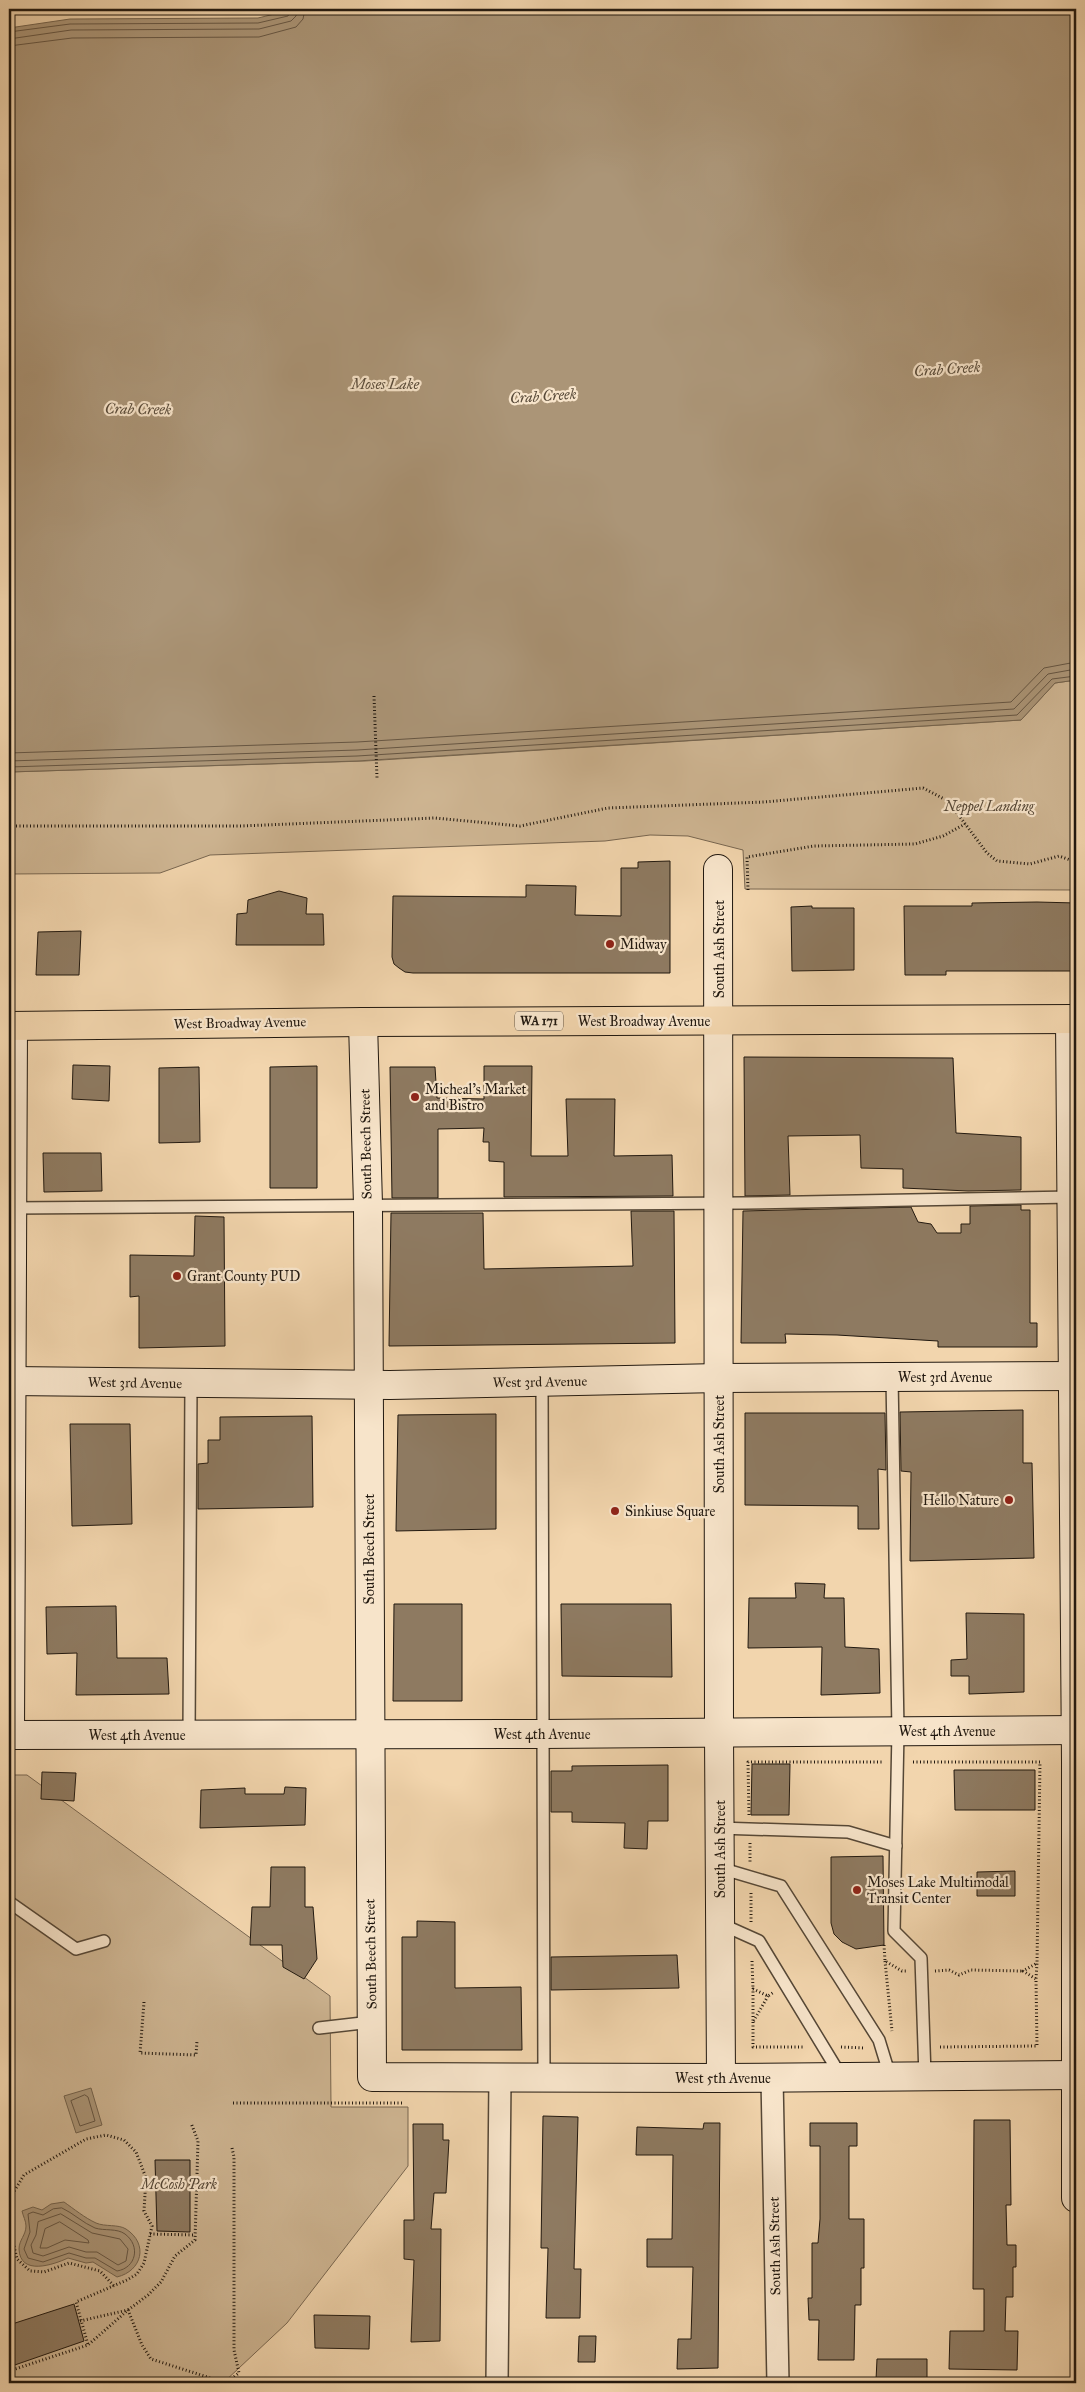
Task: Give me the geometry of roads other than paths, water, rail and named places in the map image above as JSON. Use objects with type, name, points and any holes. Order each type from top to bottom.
[{"type":"main road","name":"West Broadway Avenue","points":[[11,1026],[363,1022],[1073,1019]]},
{"type":"street","name":"South Ash Street","points":[[718,869],[718,1733],[721,2078]]},
{"type":"street","points":[[1073,1019],[1076,2198]]},
{"type":"street","name":"South Beech Street","points":[[363,1022],[368,1205],[372,2077]]},
{"type":"street","points":[[9,1737],[11,1026]]},
{"type":"street","name":"West 3rd Avenue","points":[[11,1381],[368,1385],[719,1378],[1074,1376]]},
{"type":"street","name":"West 4th Avenue","points":[[9,1737],[1076,1730]]},
{"type":"street","name":"West 5th Avenue","points":[[372,2077],[772,2078],[1076,2075]]},
{"type":"street","points":[[498,2383],[500,2078]]},
{"type":"street","name":"South Ash Street","points":[[772,2078],[778,2383]]},
{"type":"lane","points":[[11,1208],[719,1203],[1074,1197]]},
{"type":"lane","points":[[892,1377],[898,1731],[894,1931],[921,1958],[925,2076]]},
{"type":"lane","points":[[542,1382],[544,2077]]},
{"type":"lane","points":[[189,1735],[191,1384]]},
{"type":"lane","points":[[719,1828],[848,1832],[896,1846]]},
{"type":"lane","points":[[720,1868],[781,1886],[879,2040],[890,2076]]},
{"type":"lane","points":[[9,1902],[76,1949],[104,1941]]},
{"type":"lane","points":[[720,1923],[759,1941],[842,2077]]},
{"type":"lane","points":[[319,2028],[371,2022]]},
{"type":"water","name":"Moses Lake","points":[[295,9],[1076,9],[1076,680],[1055,683],[1021,720],[357,761],[9,772],[9,28],[70,19],[258,18]]},
{"type":"water","points":[[91,2088],[102,2125],[76,2133],[64,2096]]},
{"type":"water","points":[[64,2202],[96,2223],[123,2227],[133,2235],[138,2242],[140,2256],[132,2269],[126,2274],[117,2277],[93,2262],[86,2263],[68,2258],[38,2266],[31,2266],[25,2263],[19,2249],[26,2226],[22,2211],[33,2207],[42,2210],[51,2204]]},
{"type":"place","name":"Midway","points":[[610,944]]},
{"type":"place","name":"Micheal's Market and Bistro","points":[[415,1097]]},
{"type":"place","name":"Grant County PUD","points":[[177,1276]]},
{"type":"place","name":"Hello Nature","points":[[1009,1500]]},
{"type":"place","name":"Sinkiuse Square","points":[[615,1511]]},
{"type":"place","name":"Moses Lake Multimodal Transit Center","points":[[857,1890]]},
{"type":"water label","name":"Crab Creek","points":[[947,369]]},
{"type":"water label","name":"Crab Creek","points":[[543,396]]},
{"type":"water label","name":"Crab Creek","points":[[138,409]]},
{"type":"park label","name":"Neppel Landing","points":[[989,806]]},
{"type":"park label","name":"McCosh Park","points":[[179,2184]]}]
